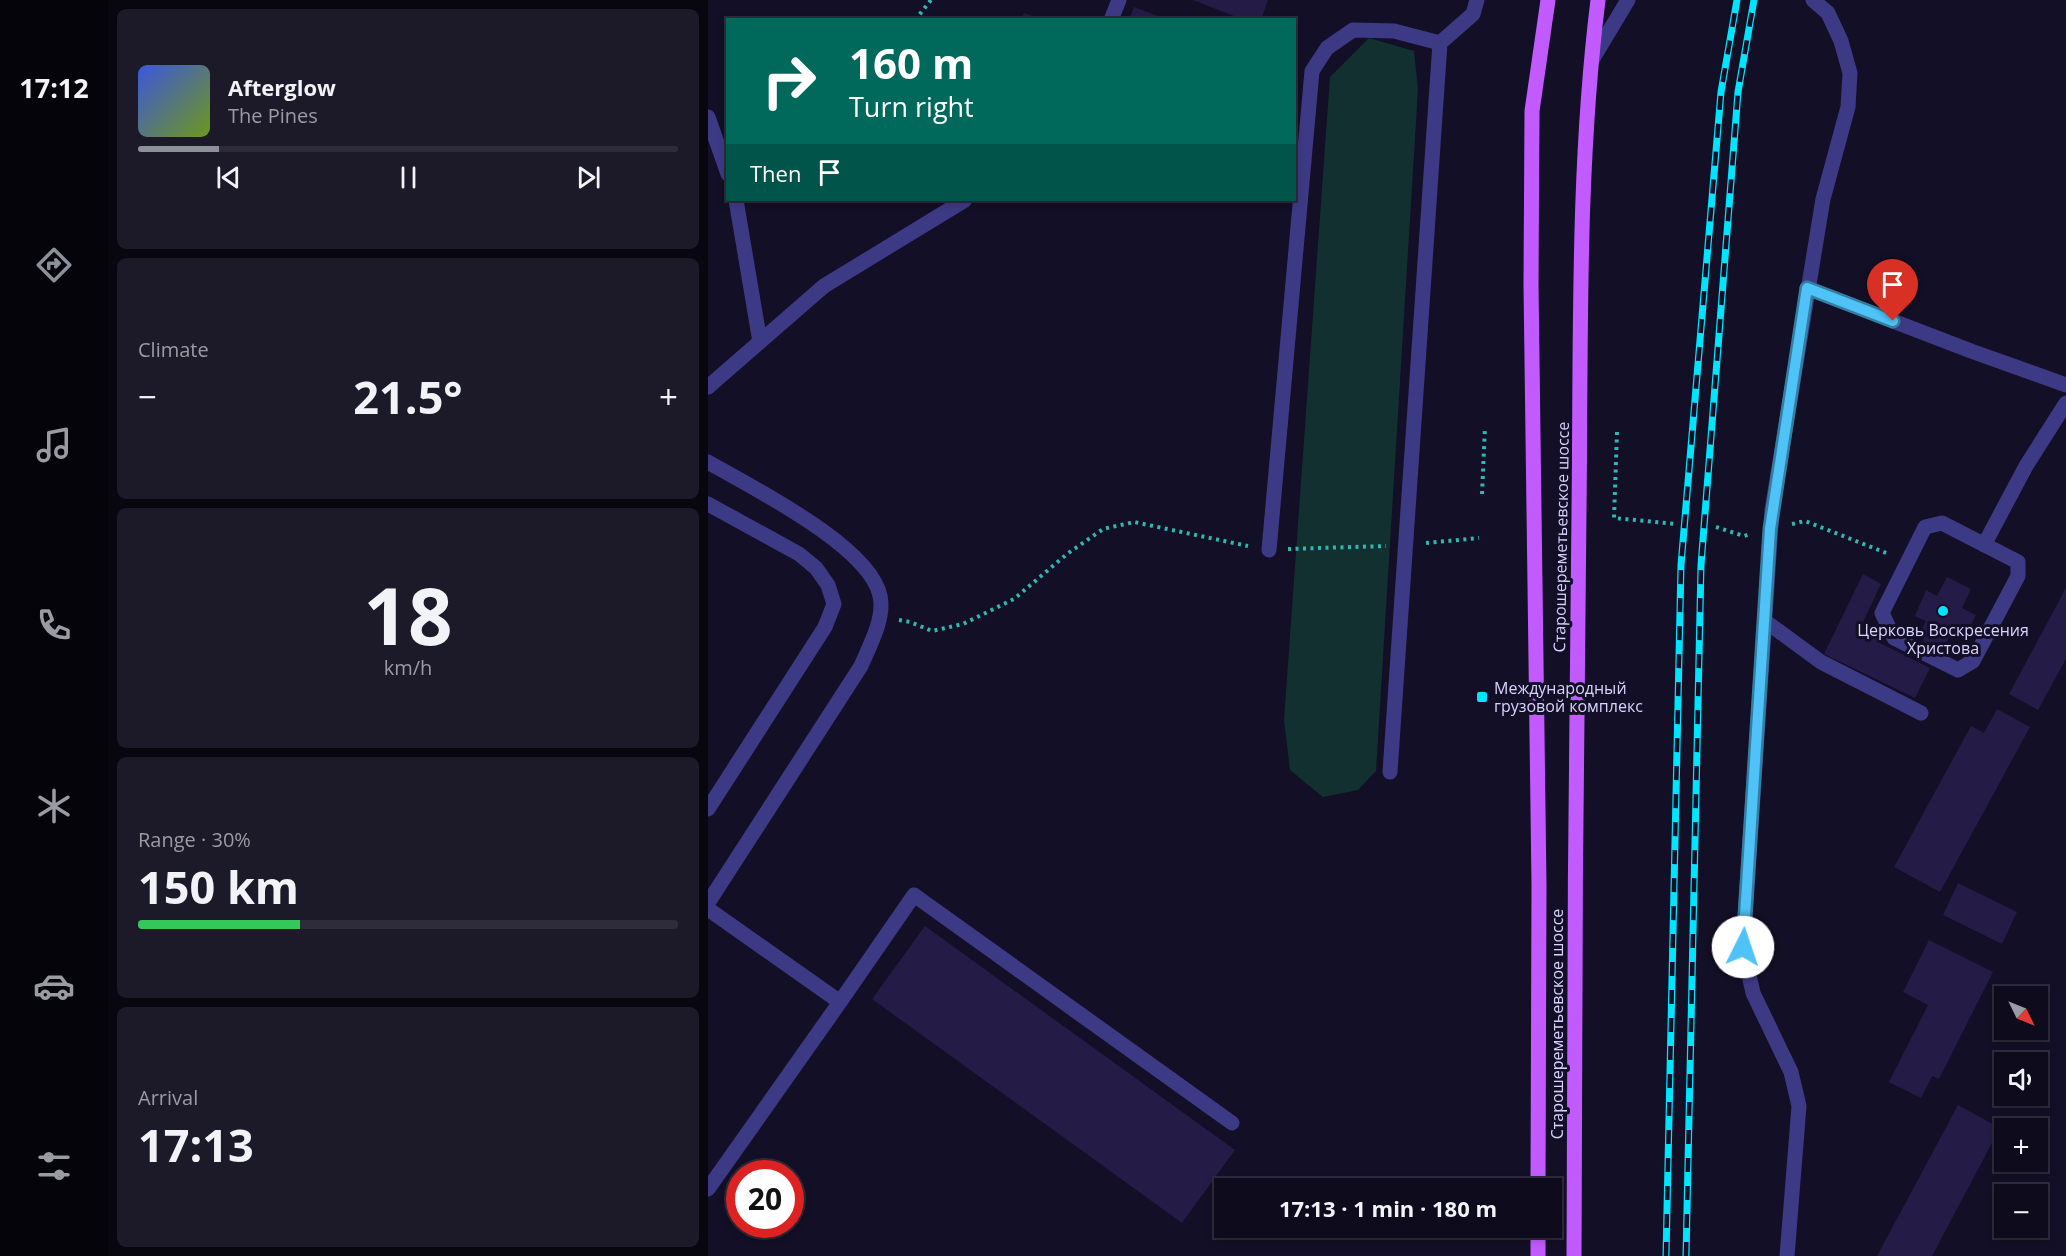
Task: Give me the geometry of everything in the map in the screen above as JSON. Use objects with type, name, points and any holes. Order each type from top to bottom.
[{"type":"main road","name":"Старошереметьевское шоссе","points":[[1538,1178],[1539,885],[1531,285],[1532,111],[1548,0]]},
{"type":"main road","name":"Старошереметьевское шоссе","points":[[1574,1256],[1574,966],[1582,236],[1590,62],[1598,0]]},
{"type":"main road","points":[[1538,1238],[1538,1256]]},
{"type":"street","points":[[1113,18],[1119,0]]},
{"type":"street","points":[[1390,772],[1440,43],[1473,14],[1477,0]]},
{"type":"street","points":[[1590,62],[1628,0]]},
{"type":"street","points":[[1787,1256],[1798,1106],[1791,1072],[1753,993],[1743,947],[1770,529],[1823,199],[1848,106],[1850,73],[1840,41],[1827,13],[1813,0]]},
{"type":"street","points":[[1269,550],[1312,71],[1326,48],[1353,30],[1394,31],[1440,43]]},
{"type":"street","points":[[708,117],[726,168]]},
{"type":"street","points":[[736,201],[760,342]]},
{"type":"street","points":[[708,387],[824,286],[963,201]]},
{"type":"street","points":[[1807,288],[2066,385]]},
{"type":"street","points":[[1984,545],[2026,466],[2066,403]]},
{"type":"street","points":[[708,462],[836,539],[870,574],[880,596],[879,624],[861,666],[708,903]]},
{"type":"street","points":[[708,504],[800,554],[816,568],[828,585],[834,604],[825,627],[708,809]]},
{"type":"street","points":[[1942,523],[1984,545],[2018,562],[2018,576],[1973,661],[1958,669],[1894,638],[1882,613],[1925,527],[1942,523]]},
{"type":"street","points":[[1765,621],[1821,662],[1921,713]]},
{"type":"street","points":[[708,1189],[914,895],[1232,1123]]},
{"type":"street","points":[[708,909],[840,1002]]},
{"type":"path","points":[[917,18],[931,0]]},
{"type":"path","points":[[1482,494],[1485,427]]},
{"type":"path","points":[[1617,432],[1614,518],[1676,524]]},
{"type":"path","points":[[1716,527],[1744,536],[1805,521],[1876,548],[1907,563]]},
{"type":"path","points":[[879,616],[910,622],[932,631],[963,624],[1014,599],[1067,554],[1102,530],[1134,522],[1269,550],[1406,545],[1479,538]]},
{"type":"green space","points":[[1369,38],[1414,51],[1418,89],[1376,771],[1358,790],[1323,797],[1290,770],[1284,720],[1330,77]]},
{"type":"building","points":[[1193,0],[1268,0],[1262,18],[1239,18]]},
{"type":"building","points":[[1134,7],[1163,18],[1130,18]]},
{"type":"building","points":[[1024,13],[1038,18],[1022,18]]},
{"type":"building","points":[[1863,574],[1881,584],[1863,622],[1885,632],[1880,643],[1930,668],[1915,698],[1824,654]]},
{"type":"building","name":"Церковь Воскресения Христова","points":[[1947,577],[1971,589],[1962,608],[1976,615],[1965,638],[1952,632],[1947,641],[1937,648],[1926,645],[1920,633],[1926,621],[1915,616],[1926,590],[1937,596]]},
{"type":"building","points":[[2066,588],[2066,659],[2038,710],[2009,694]]},
{"type":"building","points":[[1997,709],[2030,727],[1940,892],[1894,867],[1971,726],[1984,733]]},
{"type":"building","points":[[1958,883],[2017,912],[2002,944],[1943,915]]},
{"type":"building","points":[[925,926],[1235,1150],[1182,1223],[872,999]]},
{"type":"building","points":[[1929,940],[1993,972],[1939,1079],[1932,1076],[1921,1098],[1889,1082],[1928,1005],[1903,992]]},
{"type":"building","points":[[1958,1105],[1994,1125],[1994,1139],[1932,1256],[1877,1256]]},
{"type":"railway","points":[[1666,1256],[1681,565],[1721,92],[1737,0]]},
{"type":"railway","points":[[1686,1256],[1701,565],[1738,92],[1754,0]]},
{"type":"place","name":"Церковь Воскресения Христова","points":[[1943,611]]},
{"type":"place","name":"Международный грузовой комплекс","points":[[1482,697]]},
{"type":"route","points":[[1743,947],[1770,529],[1807,288],[1893,321]]}]
